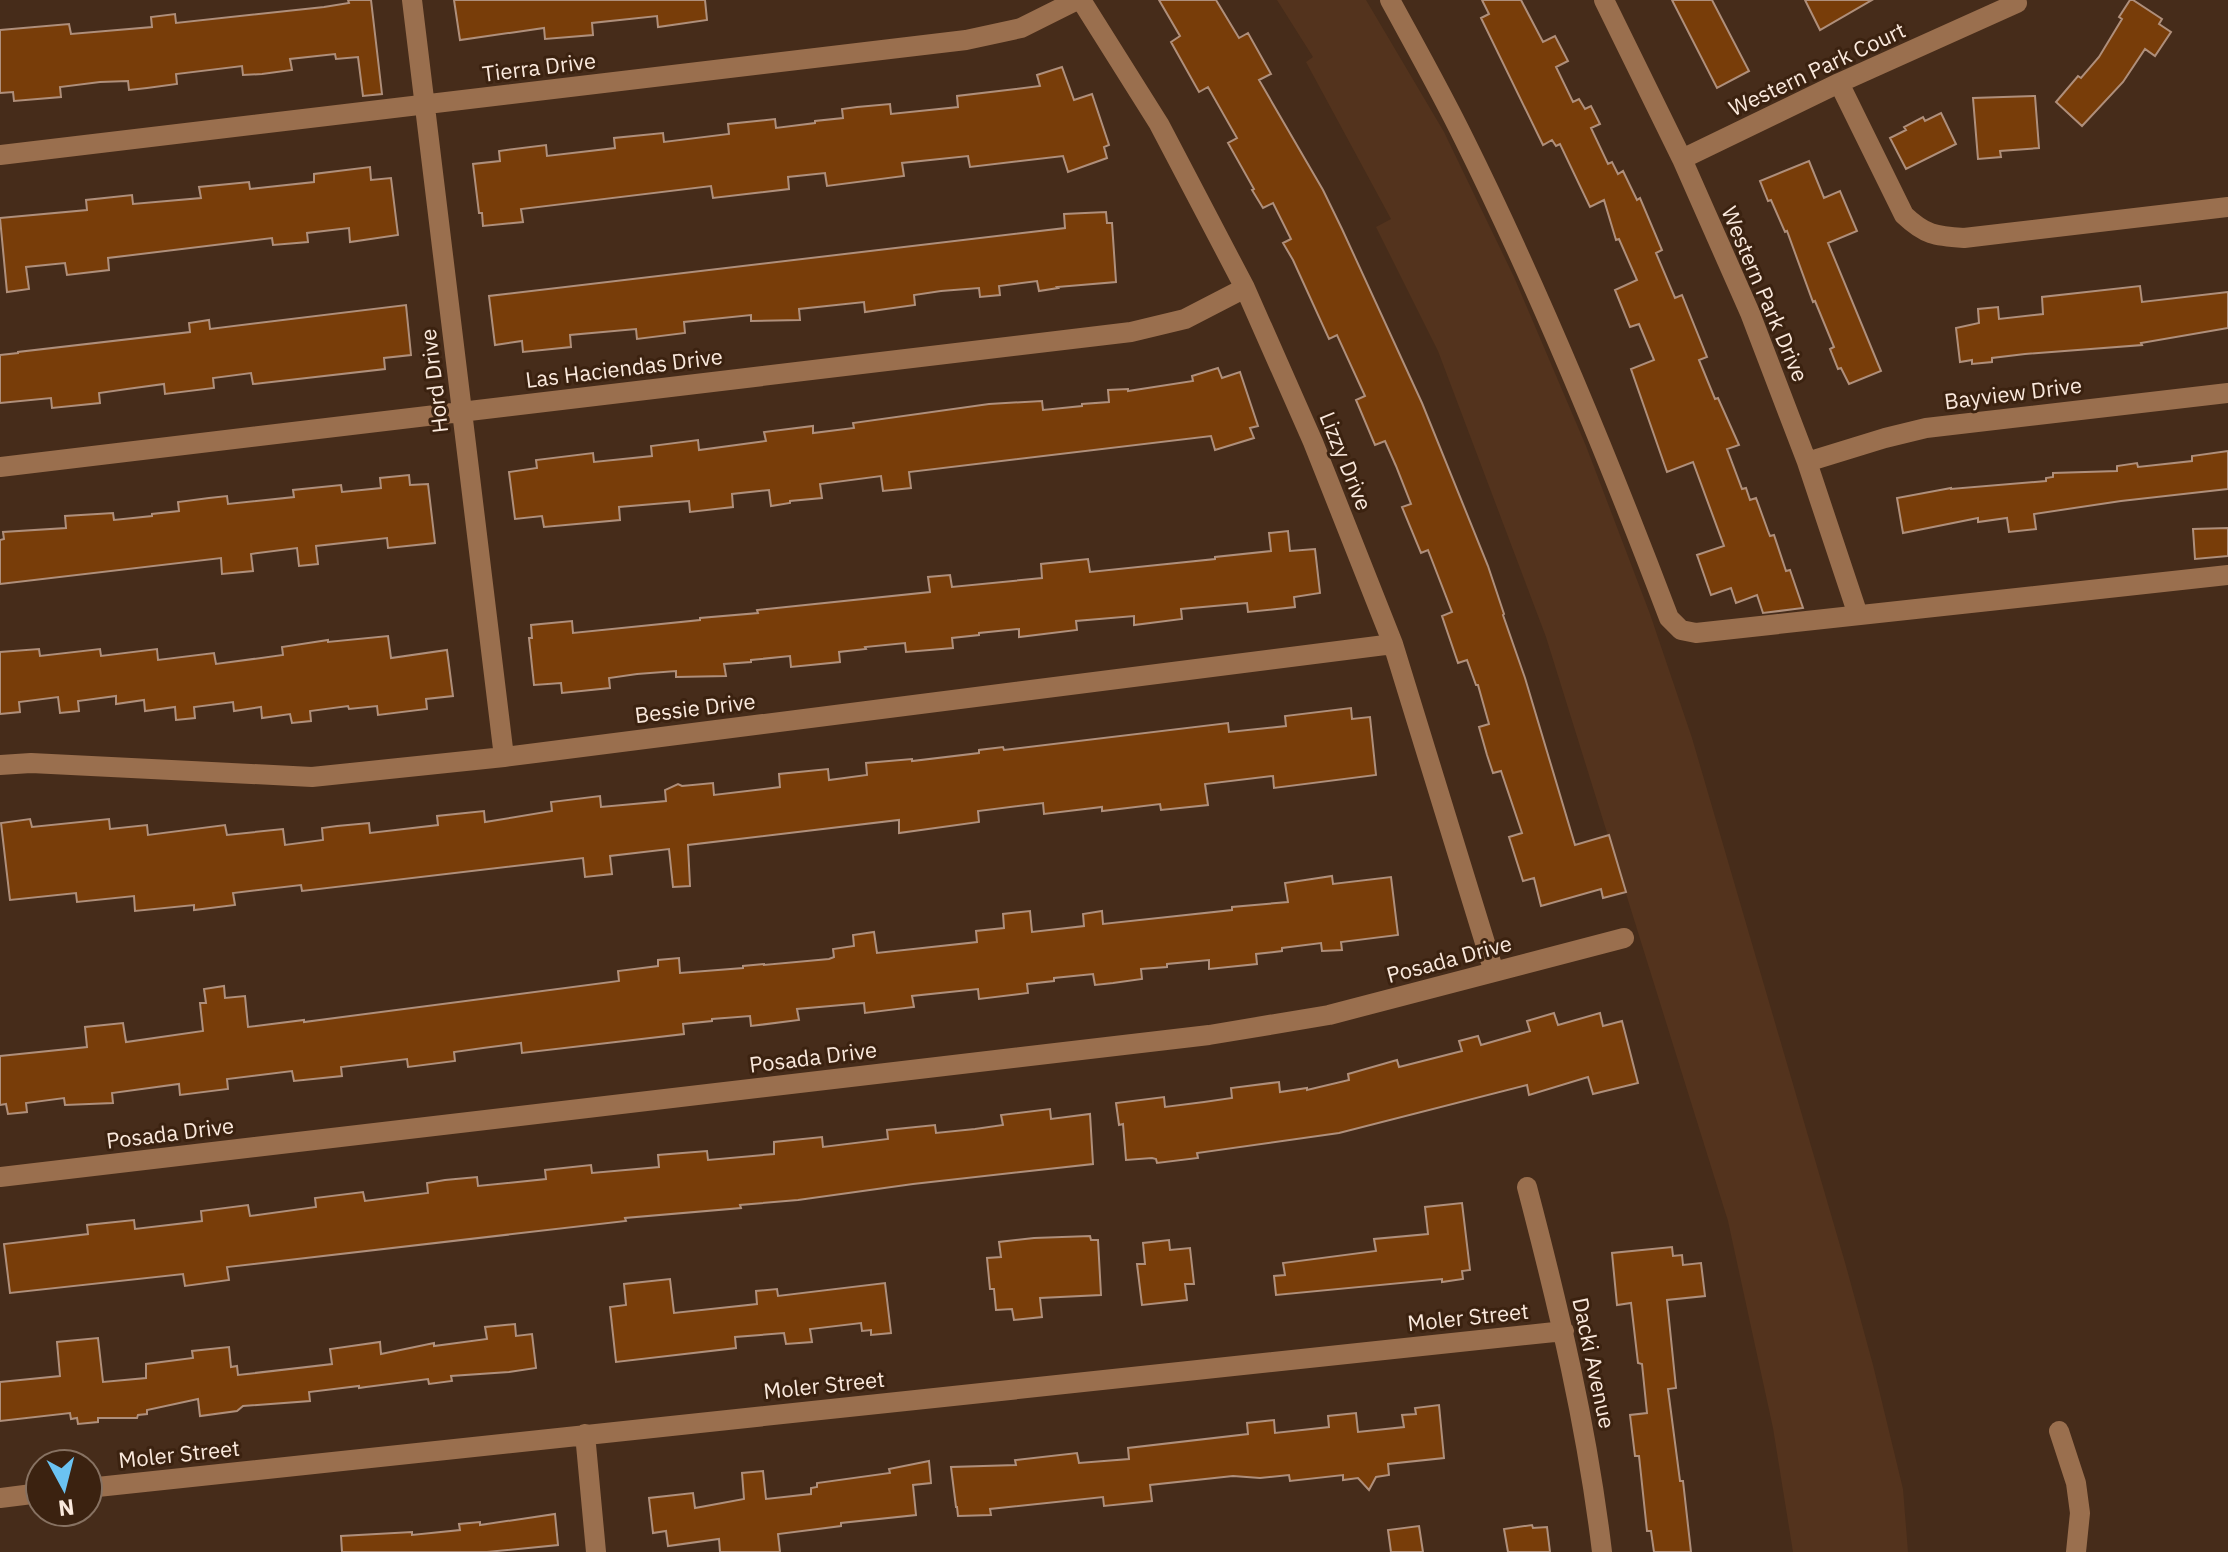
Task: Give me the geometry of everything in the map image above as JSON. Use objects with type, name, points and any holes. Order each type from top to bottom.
[{"type":"street","name":"Hord Drive","points":[[412,0],[504,757]]},
{"type":"street","name":"Tierra Drive","points":[[0,155],[966,40],[1021,28],[1079,0]]},
{"type":"street","name":"Lizzy Drive","points":[[1079,0],[1159,124],[1245,288],[1313,442],[1393,644],[1494,972]]},
{"type":"street","points":[[1390,0],[1464,138],[1536,293],[1617,480],[1669,618],[1681,630],[1696,633],[2228,575]]},
{"type":"street","name":"Western Park Drive","points":[[1604,0],[1682,159],[1750,313],[1807,462],[1858,615]]},
{"type":"street","name":"Western Park Court","points":[[1682,159],[1839,83],[2017,3]]},
{"type":"street","points":[[1839,83],[1904,215],[1921,230],[1943,237],[1964,238],[2228,207]]},
{"type":"street","name":"Las Haciendas Drive","points":[[0,467],[1131,332],[1185,319],[1245,288]]},
{"type":"street","name":"Bayview Drive","points":[[1807,462],[1926,428],[2228,393]]},
{"type":"street","name":"Bessie Drive","points":[[0,765],[31,763],[312,777],[504,757],[1393,644]]},
{"type":"street","name":"Posada Drive","points":[[0,1177],[1209,1035],[1329,1015],[1624,938]]},
{"type":"street","name":"Dacki Avenue","points":[[1527,1187],[1578,1395],[1602,1552]]},
{"type":"street","name":"Moler Street","points":[[104,1486],[1564,1331]]},
{"type":"street","points":[[2059,1431],[2076,1483],[2080,1513],[2076,1552]]},
{"type":"street","points":[[585,1434],[596,1552]]},
{"type":"street","points":[[0,1498],[24,1495]]},
{"type":"shaded area","points":[[1277,0],[1366,0],[1444,132],[1514,277],[1586,446],[1650,614],[1692,738],[1846,1266],[1903,1489],[1908,1552],[1793,1552],[1773,1428],[1728,1221],[1546,637],[1438,351],[1376,227],[1391,219],[1306,62],[1313,57]]},
{"type":"building","points":[[348,0],[371,0],[382,94],[363,96],[358,57],[336,59],[335,54],[290,59],[292,70],[262,74],[243,75],[242,66],[176,74],[177,84],[147,88],[129,90],[128,81],[100,82],[60,87],[61,97],[14,101],[13,92],[0,93],[0,30],[69,24],[71,34],[152,27],[151,17],[175,14],[176,23],[324,7],[349,3]]},
{"type":"building","points":[[454,0],[705,0],[707,20],[658,27],[657,16],[592,23],[593,35],[545,39],[544,28],[460,40]]},
{"type":"building","points":[[1159,0],[1216,0],[1239,38],[1248,33],[1271,74],[1259,80],[1342,229],[1422,403],[1488,566],[1575,845],[1609,835],[1626,892],[1603,898],[1601,889],[1541,906],[1534,878],[1523,881],[1509,837],[1522,833],[1501,771],[1493,773],[1487,755],[1479,727],[1489,724],[1478,685],[1467,660],[1458,663],[1442,616],[1452,612],[1428,550],[1421,553],[1402,507],[1411,504],[1396,466],[1385,441],[1375,445],[1356,400],[1365,396],[1337,335],[1329,339],[1283,243],[1291,239],[1273,203],[1263,208],[1252,190],[1228,143],[1237,138],[1208,87],[1199,92],[1171,42],[1180,36]]},
{"type":"building","points":[[1482,0],[1521,0],[1543,42],[1555,36],[1568,61],[1556,67],[1573,102],[1579,99],[1585,109],[1591,106],[1600,124],[1591,128],[1608,164],[1612,162],[1618,174],[1623,171],[1637,200],[1640,198],[1662,250],[1656,253],[1675,298],[1682,295],[1707,357],[1699,360],[1739,445],[1727,449],[1742,489],[1746,488],[1750,500],[1756,498],[1770,536],[1774,535],[1786,571],[1790,570],[1803,608],[1763,613],[1757,595],[1736,603],[1731,588],[1711,595],[1697,555],[1724,546],[1693,462],[1667,472],[1631,369],[1654,360],[1639,324],[1630,327],[1615,290],[1637,280],[1619,239],[1616,240],[1604,200],[1590,207],[1560,144],[1556,146],[1552,140],[1543,145],[1481,18],[1489,14]]},
{"type":"building","points":[[1672,0],[1712,0],[1749,71],[1717,88]]},
{"type":"building","points":[[1805,0],[1872,0],[1820,30]]},
{"type":"building","points":[[2130,0],[2162,19],[2159,24],[2171,32],[2155,56],[2145,49],[2123,82],[2082,126],[2056,102],[2099,57]]},
{"type":"building","points":[[1062,67],[1074,100],[1092,94],[1109,145],[1104,147],[1107,158],[1068,172],[1063,156],[970,167],[968,156],[902,163],[904,176],[827,186],[825,173],[788,177],[789,189],[713,198],[711,186],[521,209],[523,222],[483,226],[482,213],[479,213],[473,164],[500,161],[499,151],[546,145],[547,156],[615,148],[614,138],[663,133],[664,142],[729,134],[728,124],[775,119],[776,128],[843,118],[842,109],[857,107],[890,104],[891,114],[958,107],[957,96],[1040,86],[1037,75]]},
{"type":"building","points":[[2035,96],[2039,148],[2000,151],[2001,157],[1978,159],[1973,98]]},
{"type":"building","points":[[1941,113],[1956,144],[1906,169],[1890,138],[1923,117],[1925,121]]},
{"type":"building","points":[[1809,161],[1824,198],[1840,191],[1857,231],[1828,243],[1881,371],[1849,384],[1841,368],[1838,369],[1830,349],[1834,347],[1813,302],[1787,231],[1771,200],[1768,201],[1760,181]]},
{"type":"building","points":[[370,167],[371,180],[391,178],[398,235],[350,242],[349,228],[307,233],[308,242],[273,245],[272,238],[108,258],[109,270],[67,275],[65,263],[26,267],[29,289],[7,292],[0,218],[87,210],[86,200],[132,195],[133,204],[201,198],[199,187],[249,182],[250,189],[314,182],[314,174]]},
{"type":"building","points":[[1106,212],[1107,223],[1112,223],[1116,282],[1039,291],[1037,281],[999,286],[1000,295],[980,297],[979,288],[941,291],[914,295],[915,305],[865,312],[864,302],[799,309],[800,320],[751,321],[751,315],[684,322],[685,333],[637,339],[636,329],[570,335],[571,347],[523,352],[522,341],[495,345],[489,296],[1065,228],[1064,214]]},
{"type":"building","points":[[2140,286],[2142,302],[2228,292],[2228,328],[2142,345],[2025,354],[1972,364],[1972,360],[1960,362],[1956,328],[1979,323],[1978,309],[1998,307],[1999,319],[2043,314],[2042,297]]},
{"type":"building","points":[[406,305],[411,355],[384,358],[385,369],[253,384],[251,373],[213,378],[214,388],[165,394],[164,384],[99,393],[100,403],[52,408],[51,398],[0,403],[0,355],[190,332],[189,323],[209,320],[210,329]]},
{"type":"building","points":[[1218,368],[1222,378],[1240,372],[1258,426],[1250,428],[1254,438],[1215,450],[1211,436],[909,472],[911,488],[883,491],[881,476],[820,484],[822,498],[771,506],[769,490],[732,494],[733,507],[690,512],[689,501],[619,507],[620,520],[544,527],[542,516],[515,519],[509,472],[537,468],[536,460],[593,453],[594,462],[652,456],[651,446],[698,440],[699,450],[766,441],[764,432],[813,426],[813,433],[854,428],[853,423],[989,404],[1042,401],[1043,410],[1082,406],[1109,402],[1108,390],[1128,391],[1193,381],[1192,376]]},
{"type":"building","points":[[2228,451],[2228,489],[2034,514],[2036,529],[2009,532],[2007,518],[1978,522],[1978,518],[1903,533],[1897,498],[1951,488],[2046,481],[2046,478],[2053,477],[2053,473],[2117,471],[2117,466],[2137,463],[2138,467],[2192,461],[2192,456]]},
{"type":"building","points":[[409,475],[410,485],[428,484],[435,543],[388,548],[387,538],[316,546],[318,564],[299,566],[297,548],[251,554],[253,571],[222,574],[221,558],[0,584],[0,540],[4,539],[3,532],[66,528],[65,516],[113,513],[114,520],[152,516],[179,511],[178,502],[209,498],[227,496],[228,504],[294,497],[293,490],[341,485],[342,492],[381,488],[380,478]]},
{"type":"building","points":[[2228,528],[2228,556],[2195,559],[2193,529]]},
{"type":"building","points":[[1288,531],[1290,551],[1315,549],[1320,593],[1294,597],[1295,607],[1248,612],[1247,603],[1181,609],[1182,619],[1134,625],[1134,616],[1076,621],[1077,630],[1019,637],[1019,629],[952,638],[953,648],[906,652],[905,643],[865,647],[839,652],[840,662],[791,667],[790,656],[751,660],[724,664],[726,676],[676,677],[676,671],[637,674],[609,678],[610,688],[562,693],[561,683],[534,685],[529,638],[532,638],[531,625],[572,621],[573,633],[700,620],[758,613],[757,610],[930,592],[928,577],[950,575],[952,587],[1042,578],[1041,564],[1088,559],[1090,572],[1215,559],[1271,551],[1269,533]]},
{"type":"building","points":[[388,636],[391,658],[447,650],[453,696],[426,699],[427,709],[378,715],[377,706],[310,711],[311,721],[292,723],[290,714],[262,718],[261,707],[234,711],[233,702],[194,707],[195,718],[176,720],[175,707],[145,711],[144,700],[116,704],[116,696],[78,701],[79,711],[60,713],[58,697],[19,702],[20,712],[0,714],[0,652],[39,649],[40,656],[100,649],[101,656],[157,649],[158,660],[214,653],[216,664],[283,655],[282,647]]},
{"type":"building","points":[[1351,708],[1352,719],[1370,717],[1376,775],[1274,788],[1273,776],[1205,784],[1208,805],[1161,810],[1160,804],[1044,814],[1043,803],[978,811],[979,822],[899,833],[899,820],[688,845],[690,886],[673,887],[669,849],[610,856],[612,874],[585,877],[583,858],[302,891],[301,885],[233,893],[235,905],[194,910],[194,905],[135,911],[134,896],[77,902],[76,893],[10,900],[1,823],[30,819],[32,827],[109,819],[110,829],[147,825],[148,835],[225,825],[227,835],[283,829],[285,845],[323,840],[322,828],[337,826],[369,823],[370,833],[438,825],[437,816],[484,811],[485,822],[552,811],[551,802],[600,796],[601,807],[666,801],[665,790],[678,784],[713,783],[714,795],[780,787],[779,774],[828,769],[829,780],[867,775],[866,763],[912,761],[1003,747],[1004,750],[1228,723],[1229,732],[1286,726],[1285,716]]},
{"type":"building","points":[[1332,876],[1333,884],[1391,877],[1398,935],[1341,942],[1342,950],[1322,951],[1321,943],[1282,948],[1282,951],[1256,954],[1257,964],[1209,969],[1209,960],[1167,964],[1167,967],[1141,969],[1142,979],[1113,983],[1095,985],[1093,974],[1054,978],[1054,981],[1027,984],[1028,993],[979,999],[978,989],[912,996],[914,1007],[865,1013],[864,1003],[797,1009],[799,1020],[751,1026],[750,1016],[712,1019],[683,1024],[684,1034],[522,1053],[521,1043],[454,1052],[455,1061],[408,1067],[407,1059],[341,1067],[342,1076],[294,1081],[292,1071],[227,1079],[228,1089],[180,1095],[179,1084],[112,1093],[113,1103],[65,1105],[64,1098],[26,1103],[27,1112],[8,1114],[6,1104],[0,1105],[0,1056],[87,1047],[85,1027],[123,1023],[126,1042],[203,1031],[200,1003],[206,1003],[204,989],[224,986],[225,998],[245,996],[248,1027],[304,1022],[619,981],[618,971],[658,966],[658,960],[679,958],[680,973],[829,959],[834,957],[833,949],[854,946],[853,935],[874,932],[877,953],[977,942],[976,931],[1004,928],[1003,914],[1030,911],[1032,932],[1084,926],[1083,914],[1102,911],[1103,924],[1232,910],[1232,907],[1288,902],[1285,883]]},
{"type":"building","points":[[1554,1013],[1558,1025],[1600,1013],[1603,1026],[1622,1021],[1638,1083],[1593,1094],[1588,1077],[1529,1095],[1527,1085],[1339,1133],[1197,1153],[1198,1158],[1157,1163],[1152,1158],[1126,1160],[1123,1124],[1119,1125],[1116,1103],[1164,1097],[1165,1107],[1204,1102],[1232,1098],[1231,1088],[1279,1082],[1280,1092],[1307,1090],[1349,1080],[1348,1074],[1397,1060],[1399,1067],[1462,1051],[1459,1041],[1478,1036],[1481,1045],[1530,1031],[1527,1021]]},
{"type":"building","points":[[1050,1109],[1051,1119],[1090,1114],[1093,1164],[227,1267],[229,1280],[185,1286],[183,1274],[10,1293],[4,1244],[88,1234],[87,1225],[134,1220],[135,1229],[202,1221],[201,1211],[248,1205],[250,1216],[316,1207],[315,1198],[363,1192],[365,1201],[428,1193],[427,1183],[445,1180],[477,1177],[478,1186],[546,1179],[545,1170],[591,1165],[592,1173],[659,1167],[658,1155],[707,1151],[708,1160],[774,1154],[774,1142],[822,1137],[823,1147],[888,1139],[887,1130],[935,1125],[936,1133],[975,1129],[1003,1125],[1001,1115]]},
{"type":"building","points":[[1462,1203],[1470,1270],[1462,1271],[1463,1279],[1276,1295],[1274,1276],[1285,1275],[1283,1263],[1376,1251],[1374,1239],[1428,1234],[1425,1207]]},
{"type":"building","points":[[1090,1236],[1091,1240],[1098,1240],[1101,1295],[1040,1298],[1042,1317],[1014,1320],[1012,1309],[996,1310],[987,1258],[1001,1257],[999,1242]]},
{"type":"building","points":[[1169,1240],[1170,1250],[1190,1248],[1194,1284],[1185,1284],[1187,1300],[1142,1305],[1137,1264],[1145,1264],[1143,1243]]},
{"type":"building","points":[[1672,1247],[1673,1256],[1682,1255],[1683,1265],[1701,1263],[1705,1296],[1667,1300],[1676,1388],[1668,1389],[1691,1552],[1654,1552],[1651,1531],[1647,1531],[1639,1456],[1635,1456],[1630,1415],[1647,1413],[1642,1364],[1638,1363],[1631,1303],[1617,1305],[1612,1253]]},
{"type":"building","points":[[670,1279],[674,1313],[757,1304],[756,1291],[777,1289],[778,1296],[885,1283],[891,1333],[871,1335],[871,1330],[862,1331],[861,1323],[810,1329],[812,1342],[786,1344],[784,1333],[735,1337],[736,1348],[616,1362],[610,1307],[626,1305],[624,1284]]},
{"type":"building","points":[[515,1324],[516,1336],[532,1334],[536,1368],[451,1376],[452,1381],[429,1384],[428,1379],[309,1392],[310,1401],[243,1406],[237,1411],[200,1416],[198,1399],[147,1410],[147,1414],[138,1415],[137,1418],[98,1418],[98,1422],[78,1424],[77,1418],[71,1419],[70,1413],[0,1421],[0,1382],[60,1376],[57,1342],[98,1338],[103,1382],[146,1378],[146,1364],[193,1358],[192,1351],[229,1347],[231,1367],[237,1366],[238,1375],[332,1364],[330,1349],[380,1342],[381,1354],[434,1343],[434,1346],[487,1339],[485,1327]]},
{"type":"building","points":[[1439,1405],[1444,1458],[1388,1464],[1389,1475],[1376,1477],[1369,1490],[1358,1478],[1343,1480],[1343,1475],[1290,1481],[1289,1475],[1260,1478],[1233,1476],[1150,1485],[1152,1501],[1104,1506],[1103,1497],[990,1509],[991,1515],[958,1516],[956,1507],[951,1467],[1016,1465],[1015,1460],[1077,1453],[1079,1463],[1129,1459],[1128,1448],[1248,1434],[1247,1423],[1274,1420],[1275,1433],[1329,1427],[1328,1416],[1356,1413],[1358,1432],[1404,1427],[1402,1415],[1416,1414],[1415,1408]]},
{"type":"building","points":[[929,1461],[931,1483],[913,1485],[916,1515],[778,1534],[780,1552],[720,1552],[719,1539],[668,1546],[666,1531],[653,1533],[649,1498],[693,1493],[695,1508],[744,1499],[742,1473],[763,1471],[766,1499],[811,1494],[811,1488],[817,1487],[817,1483],[890,1473],[889,1469]]},
{"type":"building","points":[[555,1514],[558,1545],[487,1552],[342,1552],[341,1536],[412,1532],[412,1535],[460,1530],[459,1524],[480,1522],[480,1525]]},
{"type":"building","points":[[1532,1525],[1533,1528],[1547,1527],[1550,1552],[1508,1552],[1504,1529]]},
{"type":"building","points":[[1419,1526],[1423,1552],[1391,1552],[1388,1530]]}]
